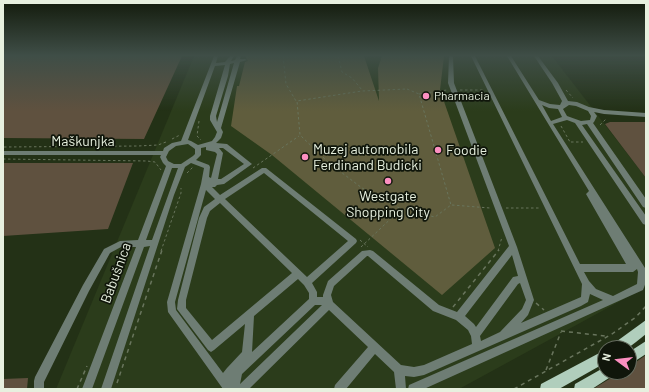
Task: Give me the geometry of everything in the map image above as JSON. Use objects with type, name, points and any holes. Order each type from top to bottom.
[{"type":"main road","points":[[629,340],[646,326]]},
{"type":"main road","points":[[637,353],[646,347]]},
{"type":"main road","points":[[546,389],[597,360]]},
{"type":"main road","points":[[580,389],[597,379]]},
{"type":"street","points":[[184,142],[209,74]]},
{"type":"street","points":[[198,148],[205,143],[214,142],[218,138],[220,132],[213,120],[213,116],[225,74]]},
{"type":"street","points":[[218,128],[234,74]]},
{"type":"street","points":[[451,74],[451,83],[513,247],[530,300],[525,312],[503,336]]},
{"type":"street","points":[[482,74],[586,284],[593,292],[613,300]]},
{"type":"street","points":[[516,74],[633,268],[578,268]]},
{"type":"street","points":[[413,389],[640,287],[642,281],[642,271],[521,74]]},
{"type":"street","points":[[549,74],[565,101],[560,112],[566,118],[577,122],[592,120],[599,116],[631,114]]},
{"type":"street","points":[[555,83],[572,101],[588,109],[646,115]]},
{"type":"street","points":[[538,102],[549,106],[577,104]]},
{"type":"street","points":[[588,109],[592,120],[646,204]]},
{"type":"street","points":[[550,123],[566,118]]},
{"type":"street","points":[[577,122],[646,222]]},
{"type":"street","points":[[218,195],[213,182],[220,153],[217,150],[198,148],[192,143],[184,142],[174,144],[164,153],[163,160],[170,165],[182,166],[193,164],[207,167],[171,302],[172,312],[227,385]]},
{"type":"street","points":[[204,181],[222,182],[249,164],[225,146],[205,143]]},
{"type":"street","points":[[193,164],[198,155],[198,148]]},
{"type":"street","name":"Maškunjka","points":[[3,153],[164,153]]},
{"type":"street","name":"Babušnica","points":[[87,389],[170,165]]},
{"type":"street","name":"Babušnica","points":[[106,389],[182,166]]},
{"type":"street","points":[[298,273],[211,347],[181,309],[203,218],[207,209],[218,195],[264,170],[353,241],[307,282]]},
{"type":"street","points":[[204,181],[307,282],[313,292],[313,301]]},
{"type":"street","points":[[39,389],[39,381],[86,288],[107,251],[120,244],[155,243]]},
{"type":"street","points":[[459,317],[513,247]]},
{"type":"street","points":[[329,304],[327,295],[331,284],[364,253],[370,252],[436,308],[459,317],[471,327],[475,336],[477,347]]},
{"type":"street","points":[[475,336],[516,280],[524,279]]},
{"type":"street","points":[[234,389],[235,380],[239,371],[313,301],[322,301],[329,304],[399,370],[414,372],[424,370],[585,299],[586,284]]},
{"type":"street","points":[[242,389],[329,304]]},
{"type":"street","points":[[227,385],[230,371],[247,354],[250,314]]},
{"type":"street","points":[[339,389],[375,347]]},
{"type":"street","points":[[399,370],[401,389]]},
{"type":"path","points":[[285,74],[286,84],[297,101],[300,135],[329,163],[362,188],[401,209],[435,217],[451,205],[419,94],[407,89],[362,91],[297,101]]},
{"type":"path","points":[[346,74],[352,78],[362,91]]},
{"type":"path","points":[[599,126],[607,118]]},
{"type":"path","points":[[560,124],[570,142]]},
{"type":"path","points":[[172,140],[182,132]]},
{"type":"path","points":[[197,132],[197,136],[205,143]]},
{"type":"path","points":[[251,170],[300,135]]},
{"type":"path","points":[[3,147],[138,146],[158,145],[167,142]]},
{"type":"path","points":[[561,142],[586,142]]},
{"type":"path","points":[[3,159],[147,161],[157,165],[162,174]]},
{"type":"path","points":[[184,174],[193,164]]},
{"type":"path","points":[[115,389],[181,193],[182,182]]},
{"type":"path","points":[[452,308],[498,253],[504,233]]},
{"type":"path","points":[[359,239],[370,249]]},
{"type":"path","points":[[514,389],[612,334],[636,317],[646,306]]},
{"type":"path","points":[[545,371],[561,331]]},
{"type":"shaded area","points":[[3,74],[174,74],[144,139],[3,138]]},
{"type":"shaded area","points":[[186,74],[566,74],[646,178],[646,287],[459,389],[56,389]]},
{"type":"shaded area","points":[[610,122],[646,122],[646,178],[605,124]]},
{"type":"shaded area","points":[[3,163],[133,163],[108,229],[3,236]]},
{"type":"shaded area","points":[[646,355],[646,389],[593,389],[608,380],[637,380],[637,361]]},
{"type":"shaded area","points":[[28,378],[27,389],[3,389],[3,379]]},
{"type":"building","name":"Westgate Shopping City","points":[[242,74],[370,74],[379,101],[378,74],[442,74],[440,90],[495,248],[442,295],[272,155],[231,126],[237,86],[239,86]]},
{"type":"place","name":"Pharmacia","points":[[426,96]]},
{"type":"place","name":"Foodie","points":[[438,150]]},
{"type":"place","name":"Muzej automobila Ferdinand Budicki","points":[[305,157]]},
{"type":"place","name":"Westgate Shopping City","points":[[388,181]]}]
